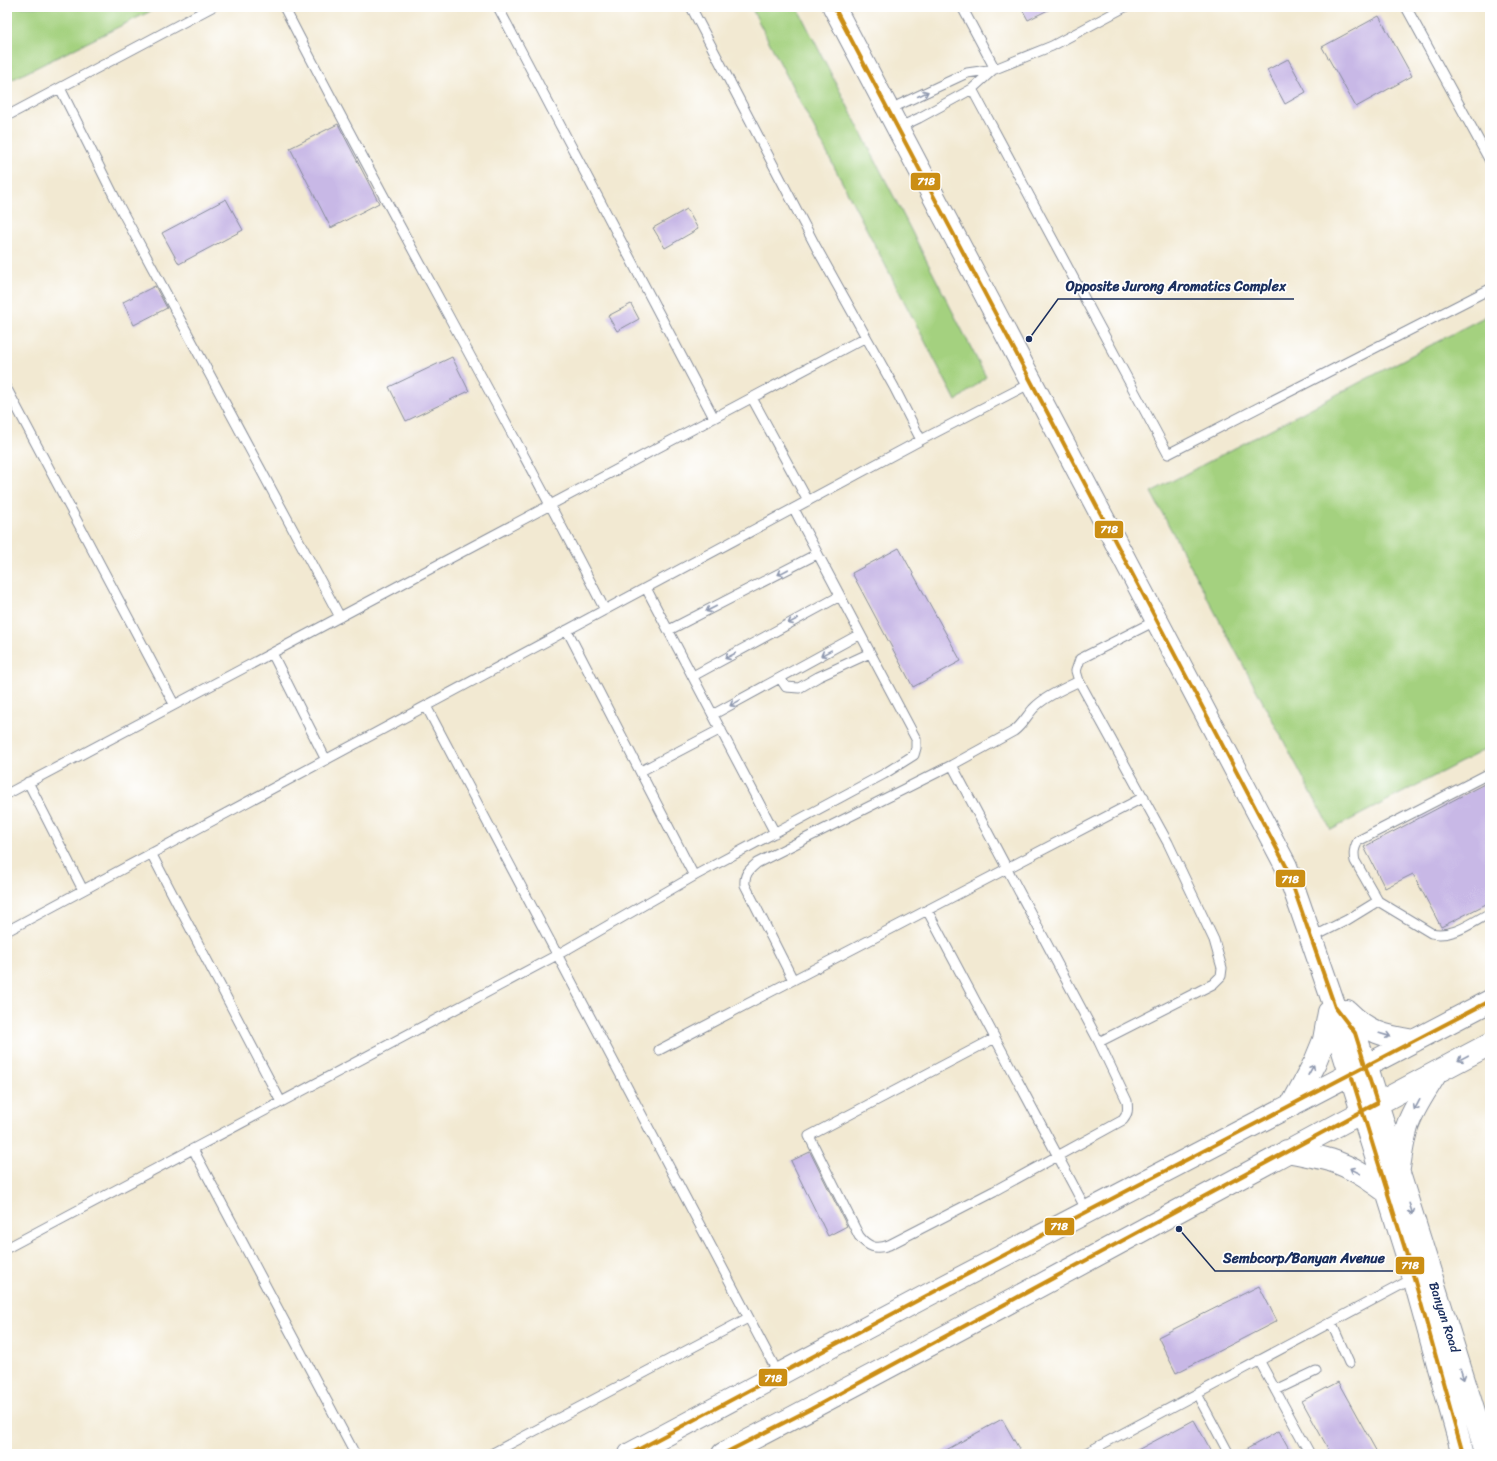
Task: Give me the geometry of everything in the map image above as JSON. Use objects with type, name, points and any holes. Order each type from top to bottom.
[{"type":"street","points":[[834,7],[1286,866],[1333,1002],[1359,1023],[1373,1031],[1414,1041]]},
{"type":"street","points":[[630,1454],[926,1296],[1088,1213],[1490,1001]]},
{"type":"street","points":[[1292,1105],[1315,1062],[1324,1040],[1333,1002]]},
{"type":"street","name":"Banyan Road","points":[[1333,1002],[1355,1033],[1358,1070],[1369,1107],[1387,1192],[1414,1278],[1463,1454]]},
{"type":"street","points":[[723,1454],[811,1409],[1287,1151],[1490,1044]]},
{"type":"street","points":[[1399,1172],[1402,1144],[1407,1126],[1437,1072]]},
{"type":"street","name":"Banyan Road","points":[[1369,1107],[1399,1172],[1487,1454]]},
{"type":"street","points":[[1287,1151],[1329,1160],[1348,1167],[1387,1192]]},
{"type":"lane","points":[[7,116],[212,7]]},
{"type":"lane","points":[[284,7],[343,122],[551,504],[605,610]]},
{"type":"lane","points":[[498,7],[714,418]]},
{"type":"lane","points":[[691,7],[816,247],[921,440]]},
{"type":"lane","points":[[962,7],[995,69]]},
{"type":"lane","points":[[893,119],[967,74],[995,69],[1052,46],[1125,7]]},
{"type":"lane","points":[[1406,7],[1490,162]]},
{"type":"lane","points":[[893,119],[919,118],[972,89],[995,69]]},
{"type":"lane","points":[[60,88],[117,202],[340,617]]},
{"type":"lane","points":[[972,89],[1168,454],[1490,289]]},
{"type":"lane","points":[[7,794],[866,337]]},
{"type":"lane","points":[[7,931],[1031,382]]},
{"type":"lane","points":[[7,390],[174,704]]},
{"type":"lane","points":[[752,398],[808,501]]},
{"type":"lane","points":[[7,1248],[557,955],[694,876],[884,774],[914,755],[916,739],[794,509]]},
{"type":"lane","points":[[669,630],[817,554]]},
{"type":"lane","points":[[646,588],[714,714],[775,833]]},
{"type":"lane","points":[[693,676],[840,596]]},
{"type":"lane","points":[[1099,1042],[1213,984],[1221,976],[1222,968],[1214,940],[1168,843],[1079,680],[1076,671],[1080,659],[1157,620]]},
{"type":"lane","points":[[567,630],[694,876]]},
{"type":"lane","points":[[714,714],[860,634]]},
{"type":"lane","points":[[272,653],[326,760]]},
{"type":"lane","points":[[780,678],[786,687],[799,688],[818,677],[870,653]]},
{"type":"lane","points":[[793,980],[745,885],[744,878],[748,870],[757,863],[952,765],[1014,731],[1022,725],[1033,709],[1042,701],[1079,680]]},
{"type":"lane","points":[[426,706],[779,1375]]},
{"type":"lane","points":[[641,771],[721,729]]},
{"type":"lane","points":[[952,765],[1099,1042],[1127,1101],[1127,1115],[1123,1120],[1058,1156],[889,1245],[881,1248],[874,1248],[865,1243],[809,1136],[995,1038]]},
{"type":"lane","points":[[1490,773],[1358,841],[1354,847],[1355,861],[1378,901],[1431,934],[1440,935],[1452,933],[1490,913]]},
{"type":"lane","points":[[28,782],[83,890]]},
{"type":"lane","points":[[659,1050],[1144,797]]},
{"type":"lane","points":[[151,853],[281,1102]]},
{"type":"lane","points":[[1311,938],[1378,901]]},
{"type":"lane","points":[[927,910],[1088,1213]]},
{"type":"lane","points":[[193,1149],[355,1454]]},
{"type":"lane","points":[[1084,1454],[1096,1451],[1259,1360],[1414,1278]]},
{"type":"lane","points":[[491,1454],[748,1318]]},
{"type":"lane","points":[[1331,1322],[1349,1363]]},
{"type":"lane","points":[[1259,1360],[1310,1454]]},
{"type":"lane","points":[[1276,1390],[1316,1371]]},
{"type":"lane","points":[[1197,1394],[1229,1454]]},
{"type":"green space","points":[[7,7],[159,7],[7,82]]},
{"type":"green space","points":[[751,7],[797,7],[986,377],[956,401]]},
{"type":"green space","points":[[1490,314],[1490,747],[1331,830],[1151,492]]},
{"type":"building","points":[[1021,7],[1054,7],[1028,20]]},
{"type":"building","points":[[1379,16],[1412,76],[1356,107],[1322,47]]},
{"type":"building","points":[[1288,59],[1306,92],[1285,104],[1267,70]]},
{"type":"building","points":[[338,124],[379,203],[331,228],[290,148]]},
{"type":"building","points":[[226,199],[243,230],[179,264],[162,233]]},
{"type":"building","points":[[687,209],[698,229],[665,248],[653,228]]},
{"type":"building","points":[[155,286],[167,308],[134,325],[123,302]]},
{"type":"building","points":[[631,304],[639,319],[617,331],[608,316]]},
{"type":"building","points":[[452,357],[469,391],[406,421],[389,387]]},
{"type":"building","points":[[899,548],[961,661],[913,687],[852,573]]},
{"type":"building","points":[[1490,781],[1490,902],[1441,927],[1413,874],[1385,888],[1364,847]]},
{"type":"building","points":[[810,1152],[847,1226],[828,1236],[791,1161]]},
{"type":"building","points":[[1259,1286],[1277,1321],[1176,1373],[1158,1337]]},
{"type":"building","points":[[1338,1382],[1378,1454],[1331,1454],[1302,1401]]},
{"type":"building","points":[[1002,1419],[1022,1454],[939,1454]]},
{"type":"building","points":[[1194,1420],[1213,1454],[1130,1454]]},
{"type":"building","points":[[1279,1431],[1292,1454],[1238,1454]]},
{"type":"transit line","name":"718","points":[[723,1454],[811,1409],[1377,1103],[1355,1033],[1335,1007],[1286,866],[834,7]]},
{"type":"transit line","name":"718","points":[[630,1454],[926,1296],[1490,1001]]},
{"type":"transit line","name":"718","points":[[1352,1078],[1414,1278],[1463,1454]]},
{"type":"place","name":"Opposite Jurong Aromatics Complex","points":[[1029,339]]},
{"type":"place","name":"Sembcorp/Banyan Avenue","points":[[1179,1229]]}]
